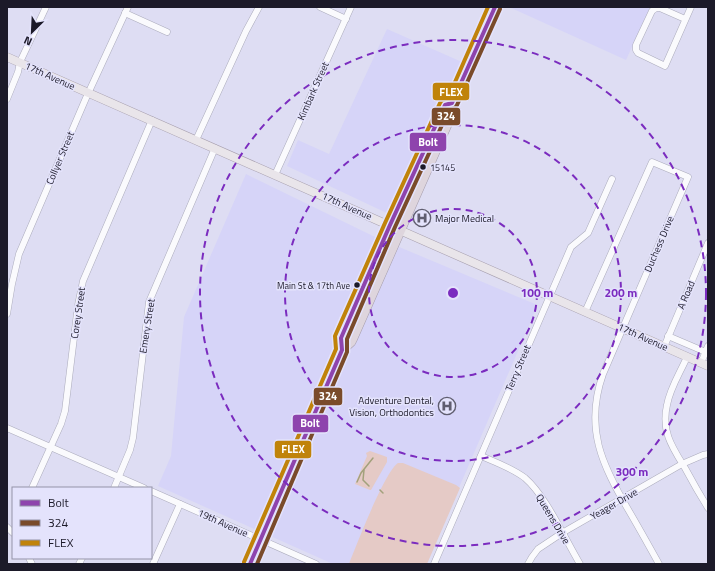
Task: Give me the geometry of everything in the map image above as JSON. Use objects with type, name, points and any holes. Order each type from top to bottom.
[{"type":"highway","points":[[250,564],[342,350],[351,342],[454,109],[452,103],[495,7]]},
{"type":"highway","points":[[342,350],[341,338],[390,225],[445,105],[452,103]]},
{"type":"main road","name":"17th Avenue","points":[[7,56],[704,365]]},
{"type":"street","points":[[7,99],[18,72],[20,62],[46,7]]},
{"type":"street","points":[[196,140],[246,31],[259,7]]},
{"type":"street","points":[[320,7],[346,19]]},
{"type":"street","name":"Kimbark Street","points":[[275,175],[351,7]]},
{"type":"street","points":[[685,19],[660,8],[656,8],[652,11],[636,45],[636,50],[638,53],[665,66],[691,7]]},
{"type":"street","points":[[127,10],[167,32]]},
{"type":"street","name":"Collyer Street","points":[[7,314],[19,254],[89,92],[127,10]]},
{"type":"street","name":"Corey Street","points":[[32,487],[61,424],[65,410],[78,305],[83,281],[152,120]]},
{"type":"street","name":"Emery Street","points":[[114,487],[130,450],[133,438],[149,302],[215,148]]},
{"type":"street","name":"Duchess Drive","points":[[585,312],[652,162],[688,177],[601,381],[596,408],[597,434],[600,453],[611,479],[659,564]]},
{"type":"street","name":"Terry Street","points":[[434,564],[571,247],[588,233],[612,179]]},
{"type":"street","name":"A Road","points":[[664,347],[708,243]]},
{"type":"street","points":[[668,336],[707,351],[704,365]]},
{"type":"street","points":[[687,357],[669,397],[666,406],[665,420],[671,446],[708,508]]},
{"type":"street","points":[[7,428],[142,487]]},
{"type":"street","name":"Yeager Drive","points":[[528,564],[538,549],[562,533],[682,464],[702,455],[708,454]]},
{"type":"street","name":"Queens Drive","points":[[481,456],[524,477],[533,486],[580,564]]},
{"type":"street","name":"19th Avenue","points":[[152,491],[316,564]]},
{"type":"street","points":[[153,564],[180,504]]},
{"type":"shaded area","points":[[509,7],[650,7],[626,60]]},
{"type":"shaded area","points":[[387,29],[462,62],[393,216],[287,166],[298,140],[329,154]]},
{"type":"shaded area","points":[[246,174],[373,236],[535,304],[537,307],[426,564],[333,564],[158,486],[171,456],[184,317]]},
{"type":"shaded area","points":[[370,451],[387,457],[387,462],[371,490],[355,484],[367,456],[366,453]]},
{"type":"shaded area","points":[[398,463],[403,463],[460,488],[427,564],[349,564],[379,494],[392,469]]},
{"type":"waterway","points":[[357,482],[361,473],[373,458]]},
{"type":"waterway","points":[[364,470],[363,480],[369,486]]},
{"type":"waterway","points":[[380,490],[383,493]]},
{"type":"transit line","name":"FLEX","points":[[244,562],[336,349],[335,336],[440,103],[442,100],[448,98],[488,7]]},
{"type":"transit line","name":"Bolt","points":[[250,564],[342,350],[341,338],[390,225],[445,105],[452,103],[495,7]]},
{"type":"transit line","name":"324","points":[[257,564],[347,352],[347,339],[395,227],[449,110],[455,108],[457,105],[500,9]]},
{"type":"place","name":"15145","points":[[423,167]]},
{"type":"place","name":"Major Medical","points":[[422,218]]},
{"type":"place","name":"Main St & 17th Ave","points":[[357,285]]},
{"type":"place","name":"Adventure Dental, Vision, Orthodontics","points":[[447,406]]}]
